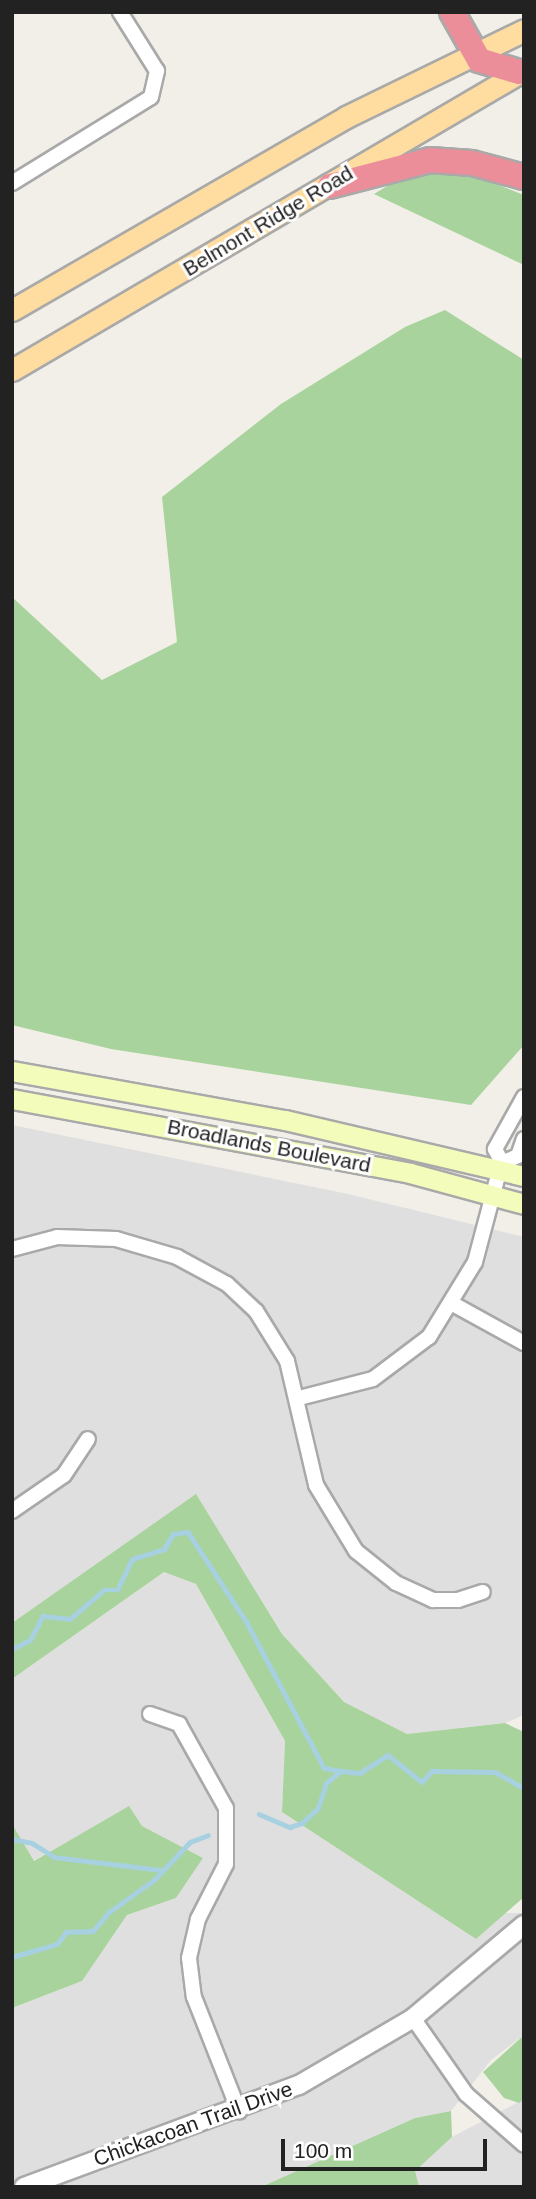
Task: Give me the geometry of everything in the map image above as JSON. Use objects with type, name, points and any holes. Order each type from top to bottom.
[{"type":"highway","points":[[452,12],[471,51],[490,66],[522,71]]},
{"type":"highway","points":[[330,186],[430,160],[472,163],[524,177]]},
{"type":"main road","points":[[12,310],[471,51],[524,30]]},
{"type":"main road","name":"Belmont Ridge Road","points":[[12,370],[330,186],[522,71]]},
{"type":"main road","name":"Broadlands Boulevard","points":[[12,1071],[297,1122],[500,1166],[524,1176]]},
{"type":"main road","name":"Broadlands Boulevard","points":[[12,1099],[410,1173],[492,1193],[524,1204]]},
{"type":"street","points":[[12,183],[151,97],[157,71],[120,12]]},
{"type":"street","points":[[299,1398],[350,1387],[393,1368],[429,1336],[453,1304],[475,1262],[500,1166],[495,1149],[524,1097]]},
{"type":"street","points":[[500,1166],[518,1156],[524,1139]]},
{"type":"street","points":[[12,1249],[57,1237],[97,1237],[194,1264],[256,1311],[287,1360],[299,1398],[316,1485],[356,1551],[396,1583],[433,1600],[458,1600],[483,1592]]},
{"type":"street","points":[[453,1304],[524,1343]]},
{"type":"street","points":[[12,1511],[64,1475],[89,1438]]},
{"type":"street","points":[[150,1714],[179,1724],[226,1808],[226,1864],[198,1919],[189,1958],[194,1997],[239,2111]]},
{"type":"street","name":"Chickacoan Trail Drive","points":[[24,2187],[239,2111],[349,2059],[413,2018],[524,1925]]},
{"type":"street","points":[[413,2018],[467,2094],[524,2145]]},
{"type":"shaded area","points":[[12,1125],[348,1194],[524,1237],[524,1715],[505,1723],[407,1734],[344,1702],[282,1634],[196,1495],[12,1623]]},
{"type":"shaded area","points":[[164,1572],[196,1584],[285,1741],[282,1812],[476,1939],[505,1913],[524,1913],[524,2035],[491,2060],[451,2111],[415,2118],[261,2187],[12,2187],[12,2008],[82,1981],[127,1915],[176,1898],[203,1858],[142,1826],[129,1807],[33,1861],[12,1824],[12,1679]]},
{"type":"shaded area","points":[[524,2099],[524,2187],[419,2187],[414,2171],[452,2137]]},
{"type":"green space","points":[[414,170],[466,172],[524,195],[524,265],[374,194]]},
{"type":"green space","points":[[445,310],[524,360],[524,1045],[471,1105],[111,1049],[12,1025],[12,597],[102,680],[177,642],[162,497],[281,404],[405,327]]},
{"type":"green space","points":[[196,1494],[282,1634],[344,1702],[407,1734],[505,1723],[524,1732],[524,1897],[476,1939],[282,1812],[285,1741],[196,1584],[164,1572],[12,1679],[12,1623]]},
{"type":"green space","points":[[129,1806],[142,1826],[203,1858],[176,1898],[127,1915],[82,1981],[12,2008],[12,1824],[34,1861]]},
{"type":"green space","points":[[524,2035],[524,2099],[519,2103],[504,2098],[483,2072]]},
{"type":"green space","points":[[451,2111],[452,2137],[415,2171],[419,2187],[261,2187],[415,2118]]},
{"type":"waterway","points":[[12,1649],[30,1640],[43,1616],[70,1619],[104,1590],[117,1590],[132,1559],[164,1549],[173,1534],[188,1532],[246,1621],[324,1768],[341,1771]]},
{"type":"waterway","points":[[259,1814],[290,1827],[302,1823],[318,1808],[326,1783],[341,1771],[360,1773],[388,1755],[422,1782],[432,1771],[495,1772],[524,1788]]},
{"type":"waterway","points":[[12,1957],[57,1944],[66,1932],[93,1931],[109,1912],[154,1880],[190,1842],[208,1835]]},
{"type":"waterway","points":[[12,1839],[32,1843],[54,1857],[162,1870]]}]
